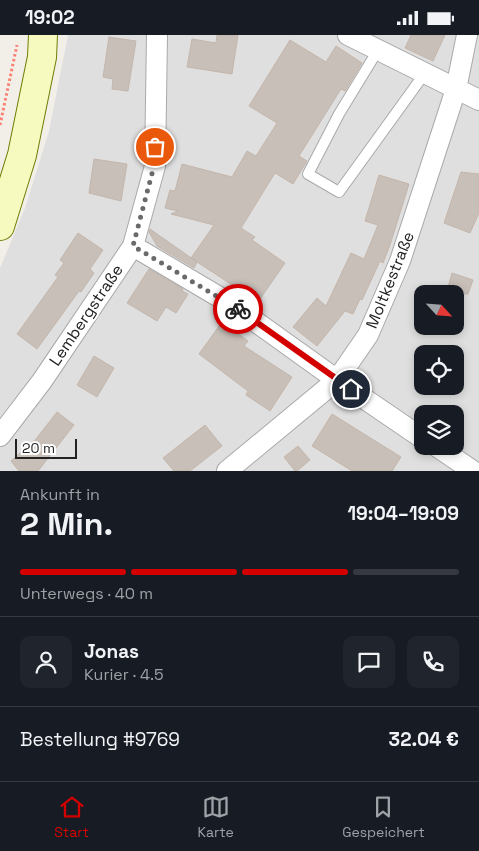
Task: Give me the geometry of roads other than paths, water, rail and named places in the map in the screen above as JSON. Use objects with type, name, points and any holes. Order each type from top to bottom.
[{"type":"main road","points":[[0,226],[22,155],[42,57],[43,35]]},
{"type":"street","name":"Lembergstraße","points":[[0,436],[42,381],[133,246],[154,166],[157,35]]},
{"type":"street","points":[[348,35],[479,100]]},
{"type":"street","name":"Moltkestraße","points":[[227,471],[337,380],[368,335],[400,261],[456,89],[468,35]]},
{"type":"street","points":[[133,246],[232,304],[337,380],[414,432]]},
{"type":"street","points":[[449,455],[472,471]]},
{"type":"lane","points":[[378,50],[339,114],[308,173],[339,192],[425,73]]}]
